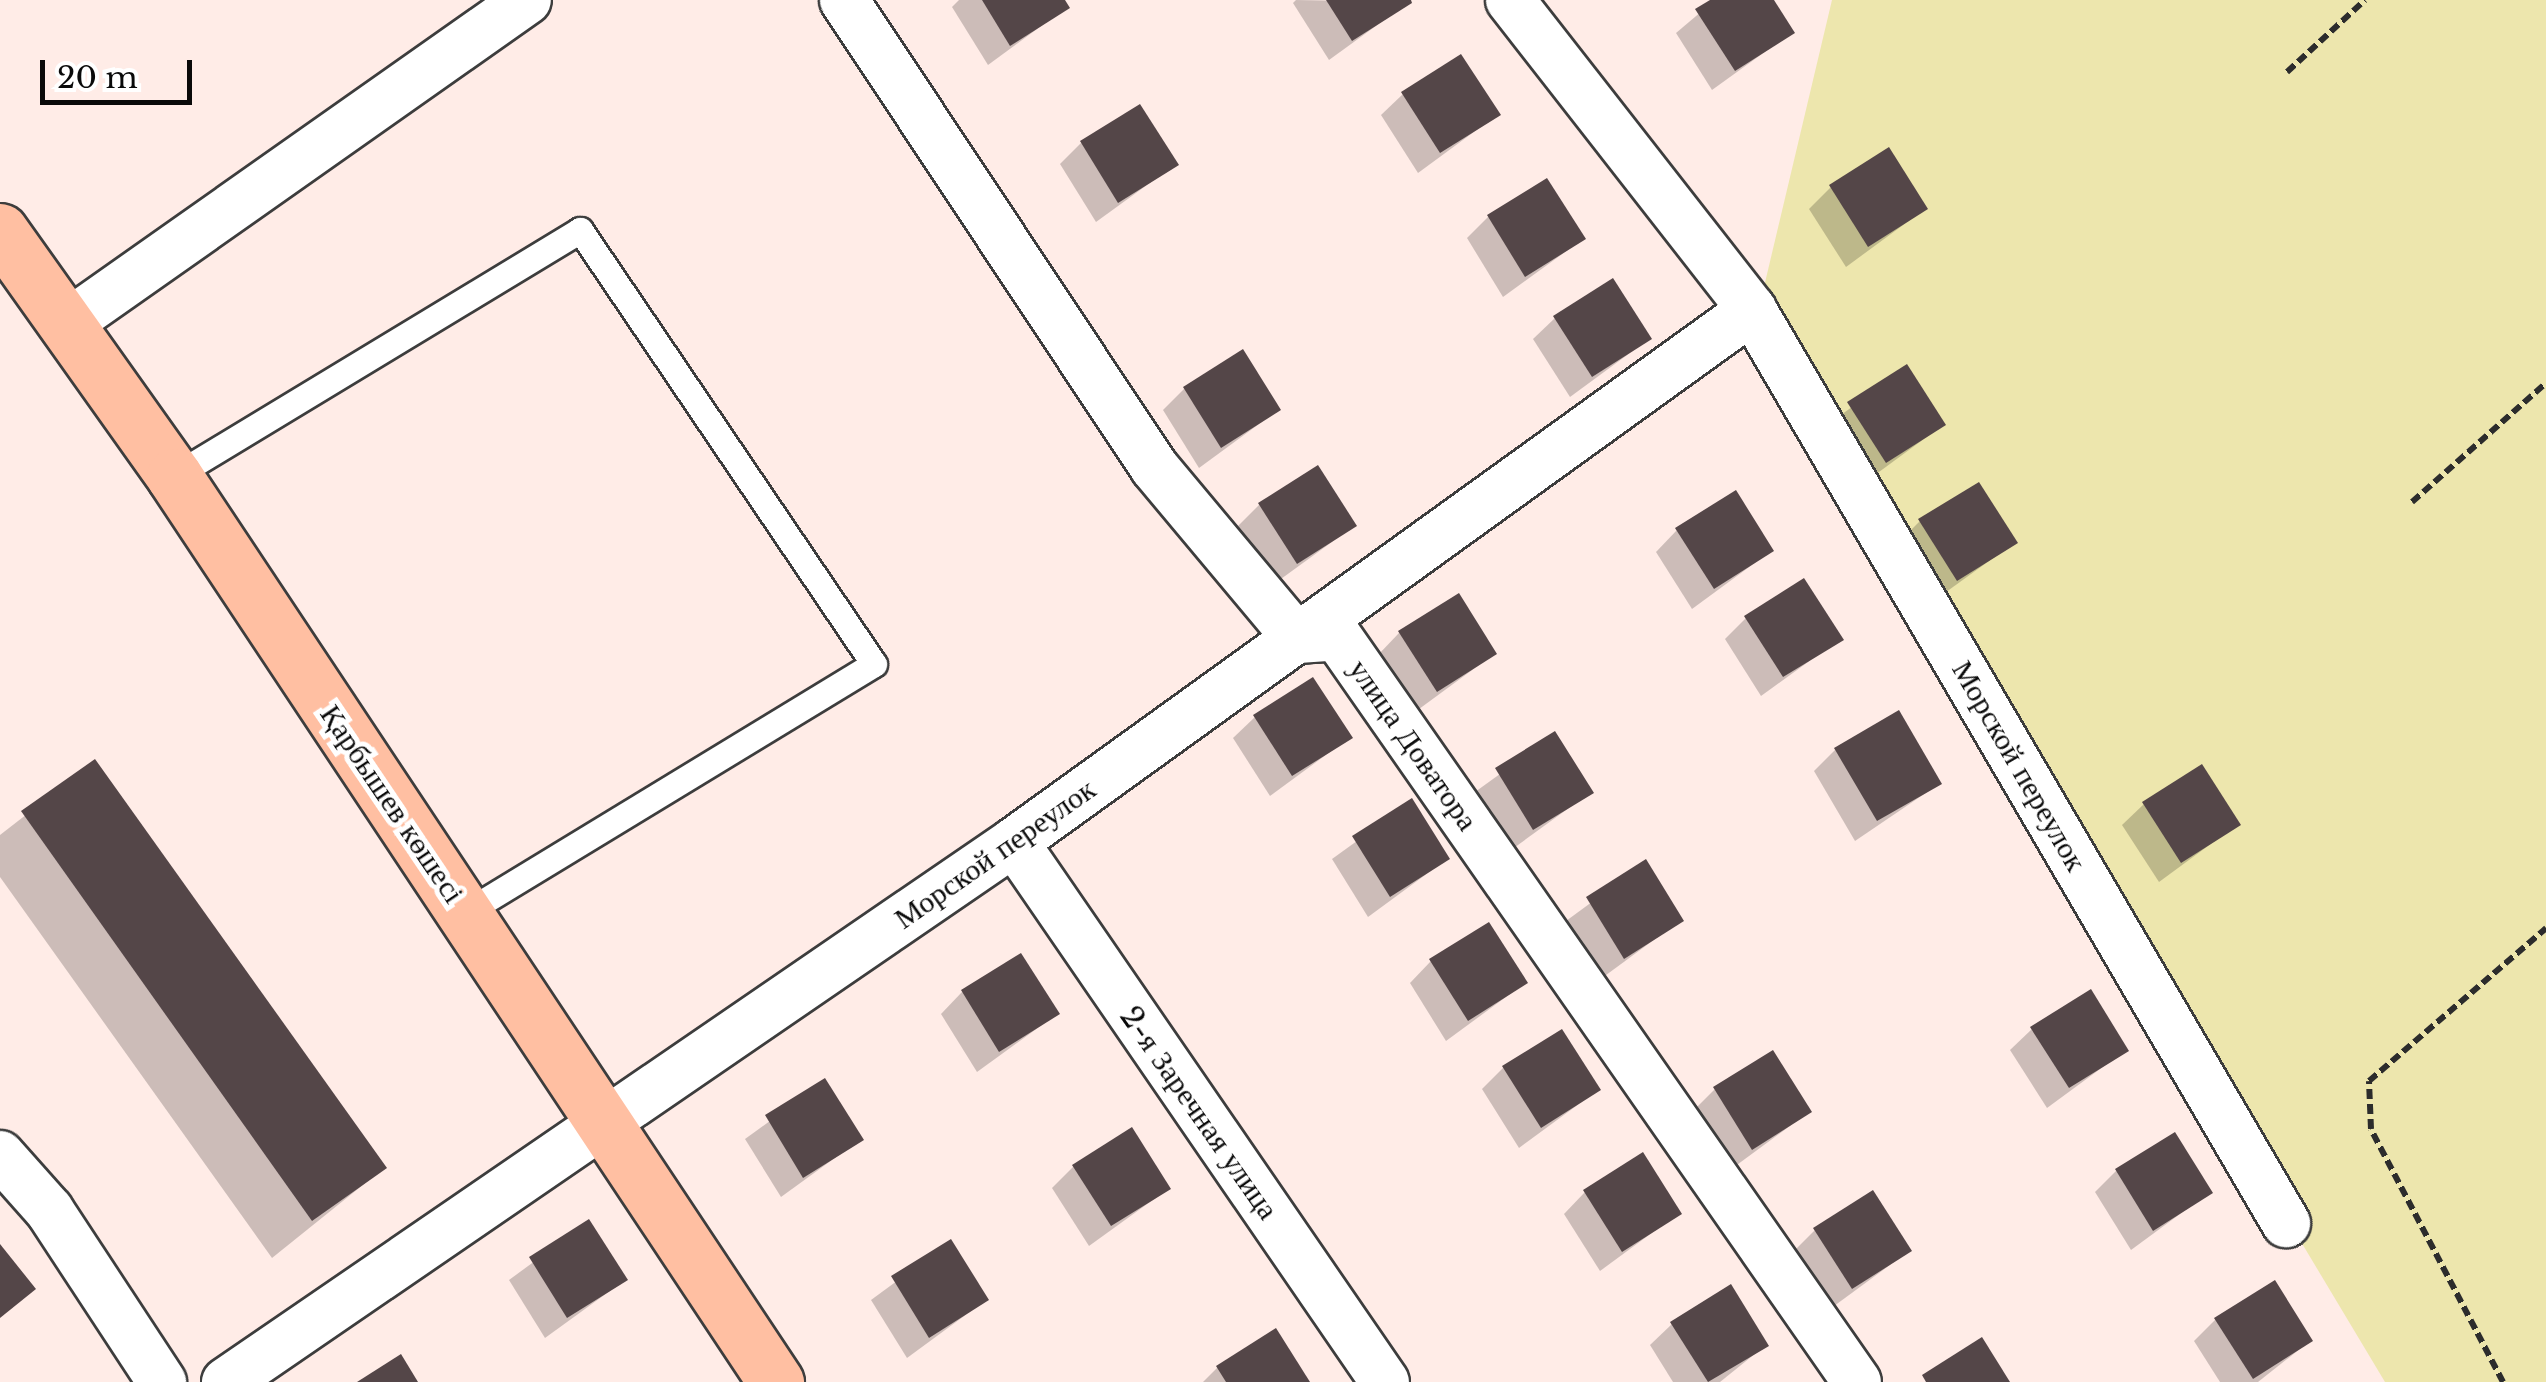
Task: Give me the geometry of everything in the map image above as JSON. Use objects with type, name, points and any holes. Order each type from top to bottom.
[{"type":"main road","name":"Қарбышев көшесі","points":[[0,230],[64,326],[174,476],[464,914],[608,1123],[776,1382]]},
{"type":"street","points":[[64,326],[527,0]]},
{"type":"street","points":[[844,0],[1154,468],[1298,638]]},
{"type":"street","name":"Морской переулок","points":[[1510,0],[1752,310],[2286,1224]]},
{"type":"street","name":"Морской переулок","points":[[226,1382],[1014,842],[1752,310]]},
{"type":"street","name":"улица Доватора","points":[[1298,638],[1338,636],[1857,1382]]},
{"type":"street","name":"2-я Заречная улица","points":[[1014,842],[1385,1382]]},
{"type":"street","points":[[0,1155],[49,1210],[162,1382]]},
{"type":"lane","points":[[174,476],[580,230],[874,664],[464,914]]},
{"type":"path","points":[[2287,72],[2365,0]]},
{"type":"path","points":[[2412,502],[2546,383]]},
{"type":"path","points":[[2503,1382],[2371,1129],[2369,1081],[2546,928]]},
{"type":"shaded area","points":[[1832,0],[2546,0],[2546,1382],[2385,1382],[1754,329]]},
{"type":"building","points":[[982,0],[1065,0],[1070,8],[1010,46]]},
{"type":"building","points":[[1326,0],[1411,0],[1412,3],[1352,41]]},
{"type":"building","points":[[1710,0],[1774,0],[1795,33],[1735,71],[1695,9]]},
{"type":"building","points":[[1461,54],[1501,115],[1440,153],[1401,92]]},
{"type":"building","points":[[1140,104],[1179,165],[1118,203],[1080,141]]},
{"type":"building","points":[[1889,147],[1928,209],[1868,247],[1829,185]]},
{"type":"building","points":[[1547,178],[1586,239],[1525,277],[1487,215]]},
{"type":"building","points":[[1613,278],[1652,339],[1592,377],[1553,316]]},
{"type":"building","points":[[1243,349],[1281,410],[1221,448],[1183,387]]},
{"type":"building","points":[[1907,364],[1946,425],[1886,463],[1847,402]]},
{"type":"building","points":[[1318,465],[1357,526],[1297,564],[1258,503]]},
{"type":"building","points":[[1979,482],[2018,543],[1957,581],[1918,519]]},
{"type":"building","points":[[1736,490],[1774,551],[1714,589],[1675,528]]},
{"type":"building","points":[[1804,578],[1844,640],[1783,677],[1744,616]]},
{"type":"building","points":[[1459,593],[1497,654],[1437,692],[1398,631]]},
{"type":"building","points":[[1313,677],[1353,738],[1292,776],[1253,715]]},
{"type":"building","points":[[1899,710],[1942,784],[1877,821],[1834,748]]},
{"type":"building","points":[[1555,731],[1594,793],[1533,830],[1495,768]]},
{"type":"building","points":[[95,759],[387,1168],[312,1221],[21,811]]},
{"type":"building","points":[[2202,764],[2241,825],[2181,863],[2142,802]]},
{"type":"building","points":[[1412,798],[1450,859],[1390,897],[1352,836]]},
{"type":"building","points":[[1646,859],[1684,921],[1624,959],[1586,897]]},
{"type":"building","points":[[1489,922],[1528,983],[1468,1021],[1429,959]]},
{"type":"building","points":[[1021,953],[1060,1014],[999,1052],[961,990]]},
{"type":"building","points":[[2091,989],[2129,1051],[2069,1088],[2030,1027]]},
{"type":"building","points":[[1562,1029],[1601,1090],[1541,1128],[1502,1066]]},
{"type":"building","points":[[1773,1050],[1812,1112],[1752,1150],[1713,1087]]},
{"type":"building","points":[[825,1078],[864,1140],[803,1178],[765,1115]]},
{"type":"building","points":[[1132,1127],[1171,1189],[1111,1226],[1072,1165]]},
{"type":"building","points":[[2175,1132],[2213,1193],[2153,1231],[2115,1169]]},
{"type":"building","points":[[1643,1152],[1682,1214],[1622,1252],[1583,1190]]},
{"type":"building","points":[[1873,1190],[1912,1251],[1852,1289],[1813,1228]]},
{"type":"building","points":[[589,1219],[628,1280],[567,1318],[529,1257]]},
{"type":"building","points":[[951,1239],[989,1300],[929,1338],[891,1276]]},
{"type":"building","points":[[0,1244],[36,1289],[0,1318]]},
{"type":"building","points":[[2275,1280],[2313,1341],[2253,1379],[2214,1318]]},
{"type":"building","points":[[1731,1284],[1769,1346],[1708,1382],[1670,1322]]},
{"type":"building","points":[[1276,1328],[1310,1382],[1226,1382],[1216,1366]]},
{"type":"building","points":[[1982,1337],[2010,1382],[1926,1382],[1922,1375]]},
{"type":"building","points":[[401,1354],[418,1382],[357,1382]]}]
